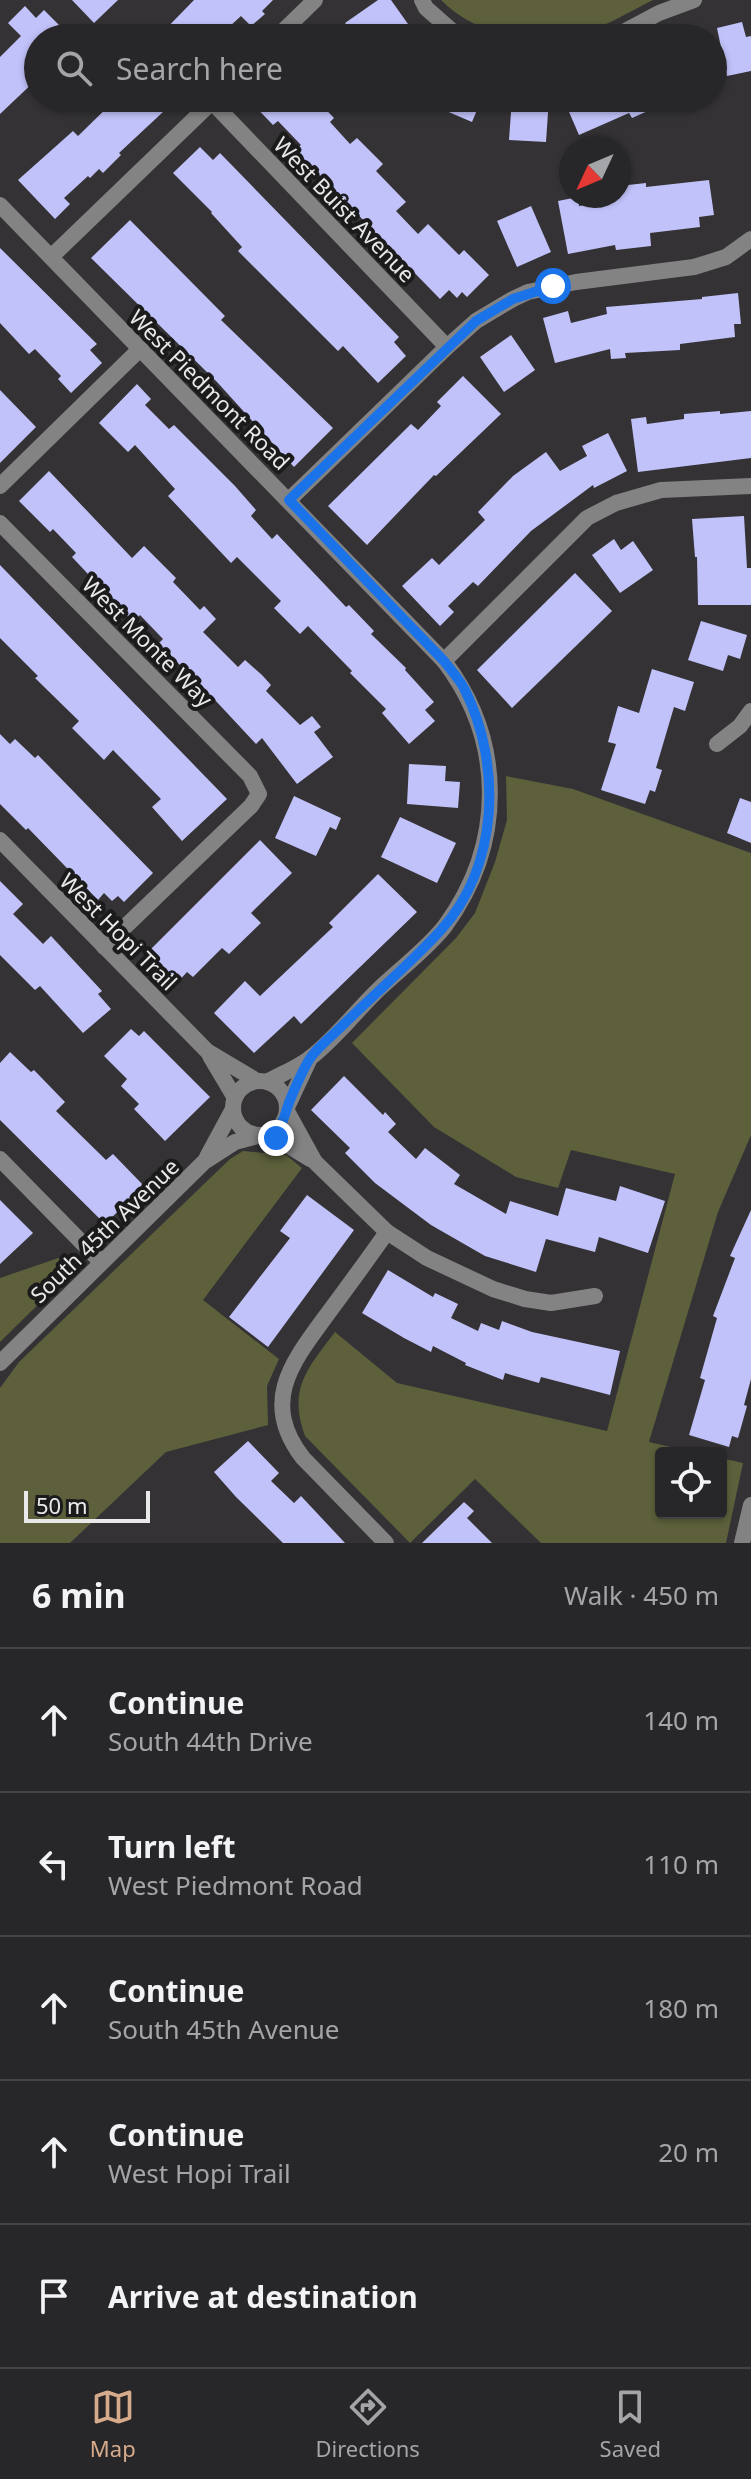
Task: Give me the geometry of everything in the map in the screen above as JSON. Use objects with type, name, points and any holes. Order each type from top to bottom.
[{"type":"street","points":[[290,24],[315,0]]},
{"type":"street","points":[[422,0],[426,8],[444,24]]},
{"type":"street","points":[[638,24],[694,0]]},
{"type":"street","points":[[51,257],[202,112]]},
{"type":"street","name":"West Buist Avenue","points":[[225,112],[447,347]]},
{"type":"street","name":"West Piedmont Road","points":[[0,205],[444,661],[464,687],[476,716],[488,756],[489,811],[479,863],[469,889],[443,928],[310,1058]]},
{"type":"street","points":[[289,500],[476,321],[528,292],[576,282],[694,267],[726,257],[751,239]]},
{"type":"street","points":[[0,486],[140,349]]},
{"type":"street","points":[[444,661],[587,518],[616,503],[661,490],[751,486]]},
{"type":"street","name":"West Monte Way","points":[[0,523],[250,776],[259,794],[251,806],[104,947]]},
{"type":"street","points":[[717,744],[740,726],[751,711]]},
{"type":"street","name":"West Hopi Trail","points":[[0,840],[207,1051],[281,1090],[315,1162]]},
{"type":"street","name":"West Hopi Trail","points":[[207,1051],[234,1104],[240,1127],[261,1136],[276,1138],[315,1162],[387,1232],[427,1258],[493,1289],[525,1299],[551,1303],[595,1296]]},
{"type":"street","points":[[234,1104],[243,1087],[262,1082],[310,1058]]},
{"type":"street","points":[[261,1136],[279,1128],[310,1058]]},
{"type":"street","name":"South 45th Avenue","points":[[204,1162],[234,1104]]},
{"type":"street","name":"South 45th Avenue","points":[[0,1363],[204,1162],[235,1142],[261,1136]]},
{"type":"street","points":[[0,1159],[101,1262]]},
{"type":"street","points":[[386,1543],[292,1443],[283,1425],[282,1401],[292,1363],[387,1232]]},
{"type":"street","points":[[742,1543],[751,1505]]},
{"type":"green space","points":[[441,0],[653,0],[606,24],[476,24]]},
{"type":"green space","points":[[506,776],[573,789],[751,853],[751,1135],[718,1212],[649,1442],[671,1447],[655,1447],[655,1519],[727,1519],[727,1459],[743,1463],[726,1543],[541,1543],[475,1479],[410,1543],[305,1436],[300,1420],[303,1380],[335,1332],[397,1383],[607,1431],[675,1174],[571,1150],[558,1188],[516,1177],[434,1127],[352,1043],[456,938],[475,913],[507,820]]},
{"type":"green space","points":[[243,1151],[286,1155],[302,1168],[203,1300],[279,1359],[267,1386],[268,1425],[166,1452],[70,1543],[0,1543],[0,1388],[19,1362],[230,1159]]},
{"type":"green space","points":[[70,1254],[67,1276],[0,1342],[0,1278]]},
{"type":"building","points":[[72,0],[118,0],[94,23]]},
{"type":"building","points":[[194,0],[273,0],[262,11],[265,14],[253,24],[241,16],[232,24],[171,24]]},
{"type":"building","points":[[378,0],[391,0],[408,24],[346,24]]},
{"type":"building","points":[[25,6],[36,18],[44,10],[58,24],[24,24],[24,91],[0,114],[0,57],[21,36],[8,23]]},
{"type":"building","points":[[742,22],[746,37],[751,36],[751,71],[727,76],[727,26]]},
{"type":"building","points":[[103,112],[163,112],[119,153],[121,155],[103,173],[99,169],[90,178],[88,176],[64,198],[70,204],[55,219],[18,180],[73,131],[78,136]]},
{"type":"building","points":[[260,112],[328,112],[334,118],[330,122],[350,144],[357,138],[383,164],[376,171],[406,202],[396,211],[418,234],[428,224],[459,255],[464,250],[489,275],[467,297],[462,292],[457,298],[449,290],[440,299],[295,150],[301,145],[278,121],[273,125]]},
{"type":"building","points":[[449,112],[476,112],[472,122]]},
{"type":"building","points":[[511,112],[548,112],[546,142],[509,140]]},
{"type":"building","points":[[569,112],[646,112],[632,118],[629,113],[579,135]]},
{"type":"building","points":[[200,147],[213,160],[220,153],[399,337],[394,342],[406,356],[378,383],[343,346],[338,351],[238,251],[242,247],[173,173]]},
{"type":"building","points":[[709,180],[714,215],[699,217],[700,227],[650,233],[651,246],[616,250],[615,245],[568,254],[559,208],[631,208],[631,185],[646,183],[646,187]]},
{"type":"building","points":[[531,206],[551,252],[517,267],[497,221]]},
{"type":"building","points":[[130,220],[225,316],[221,320],[333,428],[294,467],[217,382],[91,258]]},
{"type":"building","points":[[0,248],[97,344],[90,350],[102,363],[71,393],[58,379],[61,376],[35,349],[29,354],[0,323]]},
{"type":"building","points":[[738,293],[741,324],[734,324],[735,337],[680,344],[680,350],[625,353],[626,358],[611,359],[610,349],[555,363],[543,318],[568,311],[571,323],[607,314],[606,307]]},
{"type":"building","points":[[511,335],[535,370],[504,392],[480,357]]},
{"type":"building","points":[[463,376],[501,414],[434,475],[367,545],[328,506],[411,424],[418,430],[441,406],[437,402]]},
{"type":"building","points":[[137,384],[151,399],[145,405],[169,429],[174,425],[235,486],[256,510],[251,516],[272,539],[277,534],[346,607],[349,605],[374,631],[371,634],[406,668],[434,702],[425,710],[435,721],[409,744],[382,713],[386,709],[350,673],[352,671],[308,626],[300,634],[274,608],[281,601],[237,557],[231,563],[168,496],[175,489],[135,445],[128,452],[99,423]]},
{"type":"building","points":[[0,390],[36,427],[0,463]]},
{"type":"building","points":[[720,411],[720,414],[751,411],[751,458],[638,472],[631,419],[646,417],[647,424],[684,419],[684,414]]},
{"type":"building","points":[[608,433],[627,471],[594,488],[593,485],[531,531],[478,586],[473,582],[448,606],[454,612],[440,626],[402,586],[432,558],[439,565],[485,520],[478,512],[513,476],[546,452],[560,471],[587,456],[582,446]]},
{"type":"building","points":[[49,471],[132,558],[144,546],[176,578],[173,582],[200,610],[204,606],[216,619],[203,632],[238,667],[245,660],[262,675],[271,685],[266,691],[300,725],[312,716],[321,727],[314,732],[333,757],[297,784],[262,738],[256,744],[158,644],[163,639],[140,615],[133,622],[72,557],[76,553],[19,501]]},
{"type":"building","points":[[744,516],[747,568],[751,568],[751,605],[698,605],[692,519]]},
{"type":"building","points":[[614,539],[621,550],[633,541],[653,570],[620,593],[592,555]]},
{"type":"building","points":[[0,565],[227,799],[182,841],[152,807],[161,799],[113,750],[104,760],[72,728],[79,721],[0,638]]},
{"type":"building","points":[[575,573],[612,611],[512,708],[477,670]]},
{"type":"building","points":[[701,621],[747,635],[740,659],[728,655],[723,671],[688,660]]},
{"type":"building","points":[[652,669],[694,682],[685,711],[674,707],[656,768],[662,770],[655,792],[650,790],[645,804],[601,790],[616,744],[608,742],[618,706],[639,713]]},
{"type":"building","points":[[0,734],[10,744],[15,739],[35,758],[38,755],[153,873],[124,902],[118,896],[112,901],[104,893],[98,900],[28,828],[26,830],[0,804]]},
{"type":"building","points":[[409,764],[446,766],[445,781],[460,782],[458,808],[407,804]]},
{"type":"building","points":[[294,796],[341,818],[336,830],[330,827],[316,856],[275,838]]},
{"type":"building","points":[[740,798],[751,802],[751,843],[727,833]]},
{"type":"building","points":[[400,817],[456,843],[437,883],[381,857]]},
{"type":"building","points":[[260,840],[292,873],[251,913],[261,923],[229,954],[222,948],[193,977],[187,972],[176,984],[146,954]]},
{"type":"building","points":[[378,874],[417,912],[301,1024],[294,1016],[254,1053],[214,1013],[245,981],[260,996],[333,927],[329,923]]},
{"type":"building","points":[[0,881],[23,904],[13,914],[43,944],[51,936],[102,991],[98,994],[111,1009],[83,1033],[40,986],[35,990],[0,955]]},
{"type":"building","points":[[131,1029],[139,1036],[144,1031],[210,1097],[165,1141],[134,1109],[139,1104],[121,1086],[127,1079],[104,1056]]},
{"type":"building","points":[[10,1052],[31,1072],[34,1070],[65,1102],[56,1111],[106,1160],[113,1154],[144,1186],[105,1224],[0,1120],[0,1063]]},
{"type":"building","points":[[344,1076],[396,1124],[388,1132],[416,1159],[425,1148],[460,1175],[454,1184],[506,1214],[510,1201],[558,1216],[566,1188],[616,1201],[620,1186],[665,1201],[648,1253],[599,1237],[595,1252],[546,1239],[536,1272],[485,1256],[431,1225],[375,1183],[345,1153],[350,1148],[311,1110]]},
{"type":"building","points":[[307,1195],[354,1230],[268,1347],[229,1317],[290,1238],[280,1231]]},
{"type":"building","points":[[0,1200],[33,1233],[0,1264]]},
{"type":"building","points":[[751,1210],[751,1379],[738,1438],[732,1436],[729,1447],[689,1435],[705,1380],[700,1378],[717,1318],[713,1316],[735,1258],[730,1256]]},
{"type":"building","points":[[388,1270],[433,1297],[435,1293],[458,1304],[451,1318],[478,1331],[481,1323],[499,1330],[502,1321],[532,1332],[620,1351],[610,1395],[541,1377],[539,1383],[505,1373],[503,1380],[465,1365],[433,1346],[431,1352],[404,1338],[362,1313]]},
{"type":"building","points":[[248,1441],[279,1473],[271,1481],[294,1503],[301,1496],[345,1543],[283,1543],[236,1497],[214,1472]]},
{"type":"building","points":[[464,1502],[474,1511],[467,1518],[492,1543],[422,1543]]},
{"type":"route","points":[[276,1138],[264,1136],[285,1121],[293,1092],[310,1058],[443,928],[469,889],[479,863],[489,811],[490,787],[488,756],[464,687],[444,661],[289,500],[476,321],[528,292],[553,286]]}]
